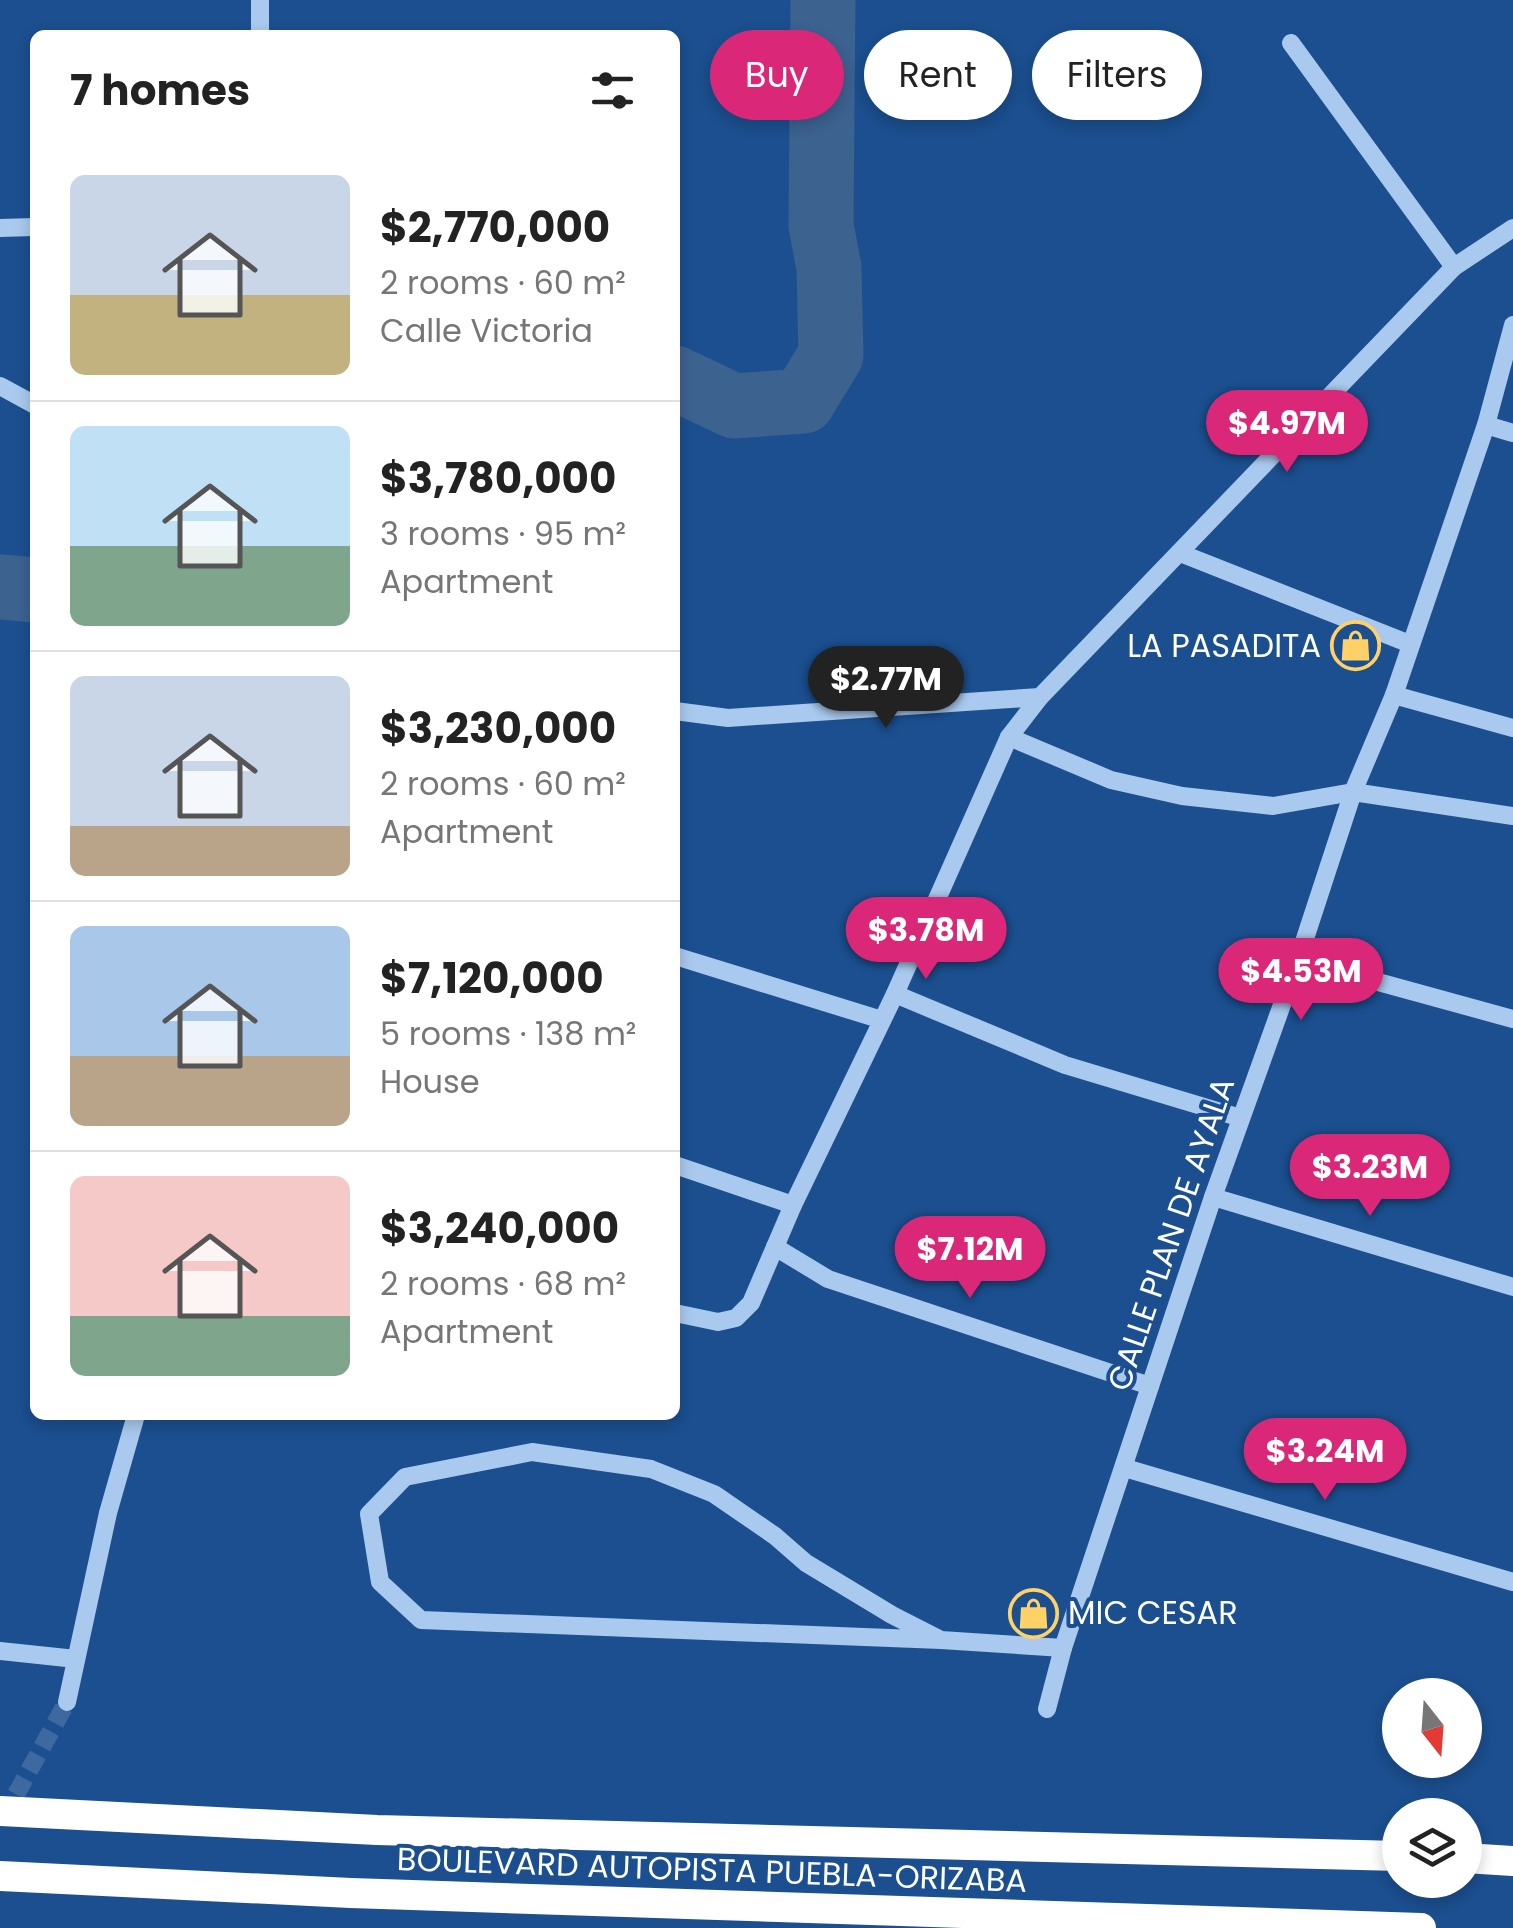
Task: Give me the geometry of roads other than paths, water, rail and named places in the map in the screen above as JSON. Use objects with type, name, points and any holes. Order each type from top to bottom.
[{"type":"highway","name":"BOULEVARD AUTOPISTA PUEBLA-ORIZABA","points":[[0,1812],[377,1830],[1382,1856]]},
{"type":"highway","points":[[1482,1859],[1513,1861]]},
{"type":"highway","name":"BOULEVARD AUTOPISTA PUEBLA-ORIZABA","points":[[0,1876],[370,1894],[1422,1928]]},
{"type":"street","points":[[260,0],[260,30]]},
{"type":"street","points":[[1291,43],[1454,267]]},
{"type":"street","points":[[0,228],[30,226]]},
{"type":"street","points":[[680,1313],[718,1322],[736,1318],[751,1304],[793,1204],[895,994],[1009,737],[1040,697],[1454,267],[1513,228]]},
{"type":"street","name":"CALLE PLAN DE AYALA","points":[[1047,1709],[1212,1197],[1298,960],[1353,792],[1394,695],[1486,425],[1513,326]]},
{"type":"street","points":[[0,386],[30,401]]},
{"type":"street","points":[[1486,425],[1513,433]]},
{"type":"street","points":[[1180,553],[1410,644]]},
{"type":"street","points":[[1394,695],[1513,728]]},
{"type":"street","points":[[680,712],[728,718],[1040,697]]},
{"type":"street","points":[[1009,737],[1111,780],[1182,796],[1273,806],[1353,792],[1513,816]]},
{"type":"street","points":[[680,958],[882,1020]]},
{"type":"street","points":[[1298,960],[1513,1019]]},
{"type":"street","points":[[895,994],[1065,1065],[1242,1118]]},
{"type":"street","points":[[680,1167],[793,1204]]},
{"type":"street","points":[[1212,1197],[1513,1287]]},
{"type":"street","points":[[775,1247],[828,1279],[1150,1386]]},
{"type":"street","points":[[67,1702],[108,1513],[135,1420]]},
{"type":"street","points":[[942,1640],[806,1563],[714,1494],[651,1469],[532,1452],[405,1476],[369,1514],[380,1582],[421,1620],[1064,1648]]},
{"type":"street","points":[[1125,1468],[1513,1582]]},
{"type":"street","points":[[0,1651],[76,1658]]},
{"type":"waterway","points":[[680,380],[734,406],[803,401],[831,355],[829,268],[821,225],[823,0]]},
{"type":"waterway","points":[[0,587],[30,590]]},
{"type":"tunnel","points":[[3,1818],[67,1702]]},
{"type":"place","name":"LA PASADITA","points":[[1356,646]]},
{"type":"place","name":"MIC CESAR","points":[[1033,1613]]}]
